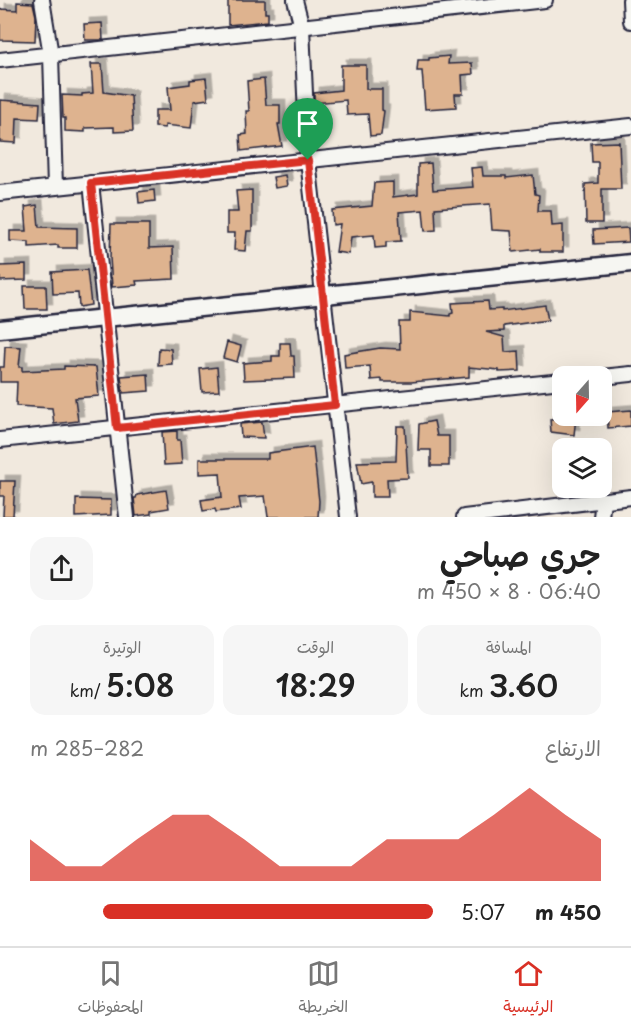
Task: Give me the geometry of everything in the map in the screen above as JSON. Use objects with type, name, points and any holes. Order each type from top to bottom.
[{"type":"street","points":[[42,0],[51,55],[55,187]]},
{"type":"street","points":[[295,0],[302,27],[308,160],[348,517]]},
{"type":"street","points":[[0,60],[545,0]]},
{"type":"street","points":[[630,0],[631,21]]},
{"type":"street","points":[[0,193],[631,126]]},
{"type":"street","points":[[91,183],[126,517]]},
{"type":"street","points":[[0,329],[631,263]]},
{"type":"street","points":[[612,376],[631,374]]},
{"type":"street","points":[[0,440],[552,382]]},
{"type":"street","points":[[464,517],[631,497]]},
{"type":"street","points":[[601,517],[603,500]]},
{"type":"building","points":[[228,0],[265,0],[265,13],[268,13],[268,21],[228,25]]},
{"type":"building","points":[[17,2],[33,3],[36,16],[35,41],[0,40],[0,9],[17,10]]},
{"type":"building","points":[[102,23],[103,40],[85,40],[84,24]]},
{"type":"building","points":[[449,56],[448,64],[472,63],[473,74],[462,75],[463,94],[455,94],[456,107],[425,109],[422,71],[417,71],[418,60]]},
{"type":"building","points":[[91,64],[102,64],[104,92],[131,96],[133,131],[114,132],[114,127],[85,128],[85,132],[65,131],[62,95],[82,96],[82,94],[93,93]]},
{"type":"building","points":[[341,65],[366,65],[366,89],[382,89],[382,110],[384,111],[381,135],[370,136],[368,114],[347,115],[346,100],[314,103],[314,93],[341,90]]},
{"type":"building","points":[[206,78],[208,99],[194,101],[191,128],[165,125],[165,128],[155,127],[155,110],[170,110],[168,87],[190,84],[190,80]]},
{"type":"building","points":[[264,79],[266,105],[280,105],[280,124],[278,124],[282,146],[241,151],[240,135],[247,134],[246,111],[249,111],[247,81]]},
{"type":"building","points":[[0,100],[40,103],[39,119],[17,118],[16,143],[0,142]]},
{"type":"building","points":[[619,142],[621,189],[602,189],[602,223],[586,223],[585,184],[598,183],[598,162],[592,162],[591,143]]},
{"type":"building","points":[[431,163],[433,190],[473,187],[471,168],[482,167],[483,176],[506,176],[506,178],[533,175],[535,194],[539,195],[538,211],[551,211],[552,226],[563,225],[563,252],[540,252],[540,249],[513,252],[511,231],[492,230],[490,204],[435,208],[436,230],[425,231],[423,210],[399,212],[401,241],[386,242],[386,247],[375,248],[374,235],[351,237],[349,254],[336,252],[340,224],[333,225],[332,210],[372,206],[374,183],[393,182],[393,197],[418,194],[418,164]]},
{"type":"building","points":[[285,175],[287,186],[275,188],[273,177]]},
{"type":"building","points":[[154,190],[155,201],[139,203],[138,192]]},
{"type":"building","points":[[252,190],[252,231],[247,231],[245,251],[234,250],[235,233],[227,233],[227,212],[238,212],[236,191]]},
{"type":"building","points":[[37,205],[39,227],[77,228],[77,248],[58,248],[58,245],[29,247],[29,242],[10,241],[10,231],[27,231],[25,207]]},
{"type":"building","points":[[111,224],[149,224],[149,248],[173,247],[174,279],[136,281],[137,285],[112,287]]},
{"type":"building","points":[[628,228],[629,242],[594,244],[593,230]]},
{"type":"building","points":[[26,265],[26,280],[0,281],[0,266]]},
{"type":"building","points":[[87,270],[91,305],[79,307],[78,293],[53,294],[52,272]]},
{"type":"building","points":[[24,286],[46,286],[47,309],[25,309]]},
{"type":"building","points":[[488,301],[489,310],[502,309],[502,311],[545,305],[548,320],[504,326],[504,331],[486,332],[504,337],[505,352],[519,351],[520,371],[499,372],[499,370],[469,367],[469,377],[382,382],[382,379],[371,380],[370,366],[345,368],[344,354],[380,348],[400,349],[399,322],[410,322],[410,312],[450,316],[453,313],[452,303]]},
{"type":"building","points":[[227,342],[241,346],[237,362],[223,358]]},
{"type":"building","points":[[280,343],[290,343],[291,356],[294,356],[295,378],[244,380],[243,363],[272,361],[272,356],[280,356]]},
{"type":"building","points":[[5,346],[21,347],[19,367],[22,367],[22,371],[64,369],[64,366],[96,367],[99,396],[75,398],[78,421],[54,424],[52,408],[16,406],[17,382],[0,382],[0,367],[4,367]]},
{"type":"building","points":[[159,348],[171,349],[172,364],[158,365]]},
{"type":"building","points":[[217,367],[219,391],[202,392],[200,369]]},
{"type":"building","points":[[148,374],[149,391],[123,393],[121,376]]},
{"type":"building","points":[[631,410],[631,426],[608,428],[608,426],[612,426],[612,412]]},
{"type":"building","points":[[550,419],[552,419],[552,426],[575,426],[574,435],[551,432]]},
{"type":"building","points":[[434,421],[437,436],[449,436],[449,466],[431,466],[431,450],[418,450],[419,424]]},
{"type":"building","points":[[262,422],[264,438],[241,437],[240,424]]},
{"type":"building","points":[[397,426],[405,426],[408,478],[387,479],[388,497],[372,497],[372,482],[361,484],[357,462],[396,461]]},
{"type":"building","points":[[177,431],[182,464],[164,465],[162,432]]},
{"type":"building","points":[[313,447],[319,501],[318,517],[268,517],[265,496],[239,498],[241,509],[203,511],[201,500],[222,497],[220,473],[199,474],[199,459],[268,459],[268,453]]},
{"type":"building","points":[[0,481],[15,481],[13,516],[3,516],[4,496],[0,496]]},
{"type":"building","points":[[166,490],[169,508],[136,516],[134,498],[137,495]]},
{"type":"building","points":[[76,499],[111,500],[111,515],[76,517]]},
{"type":"route","points":[[308,160],[335,405],[117,428],[91,183],[308,160]]}]
